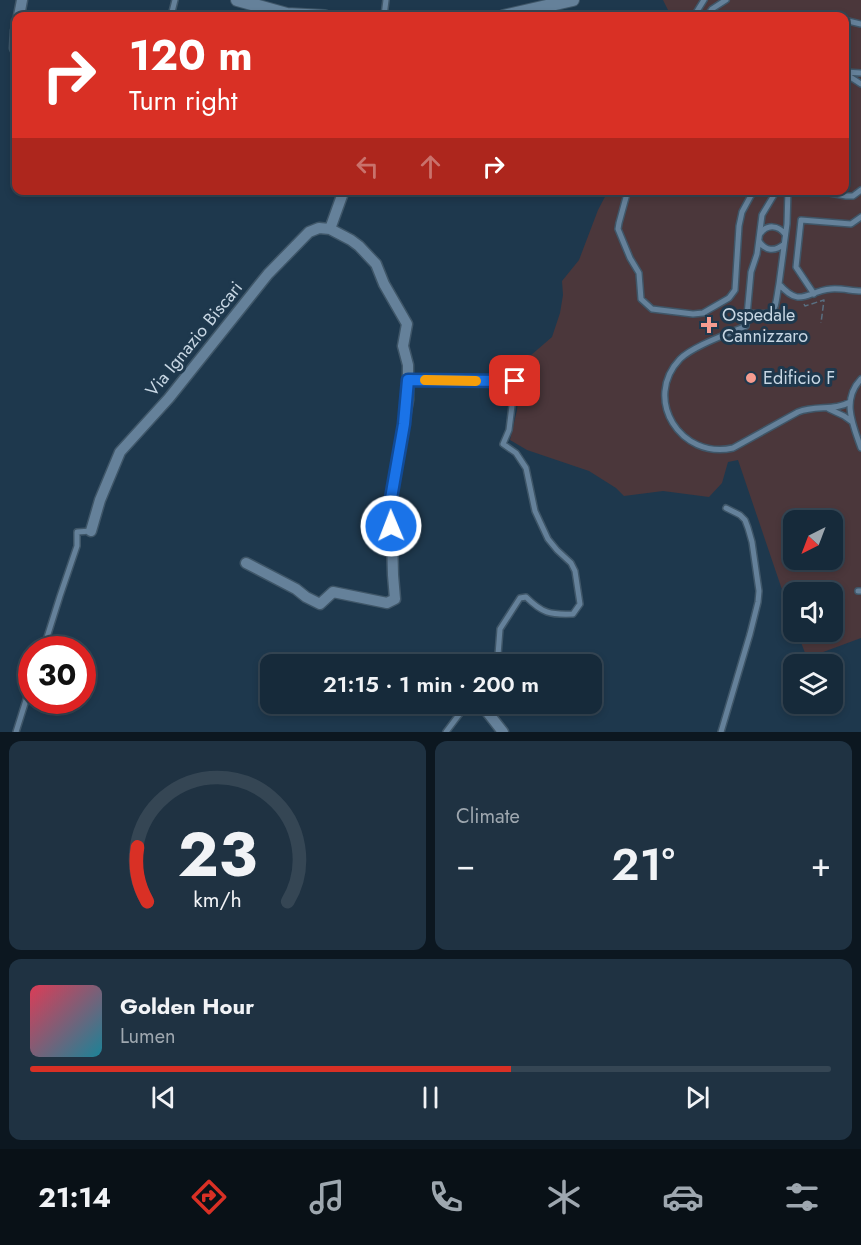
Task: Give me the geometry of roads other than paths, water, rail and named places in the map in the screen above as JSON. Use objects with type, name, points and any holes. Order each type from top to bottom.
[{"type":"street","points":[[237,0],[280,12]]},
{"type":"street","points":[[520,12],[573,0]]},
{"type":"street","points":[[246,563],[320,604],[333,592],[387,603],[395,599],[390,504],[404,424],[408,380],[408,364],[403,346],[406,324],[376,264],[359,246],[330,229],[342,195]]},
{"type":"street","name":"Via Ignazio Biscari","points":[[91,531],[100,500],[120,452],[169,398],[268,274],[309,232],[319,228],[330,229]]},
{"type":"street","points":[[489,714],[504,732]]},
{"type":"lane","points":[[710,12],[714,6],[726,0]]},
{"type":"lane","points":[[840,195],[853,196],[861,190]]},
{"type":"lane","points":[[627,195],[618,229],[639,273],[641,299],[647,307],[652,309],[693,314],[703,313],[733,294],[740,219],[751,195]]},
{"type":"lane","points":[[774,195],[762,215],[751,272],[746,326],[688,353],[681,359],[668,378],[665,396],[669,415],[676,429],[695,444],[713,450],[724,450],[733,448],[808,408],[843,406],[850,402]]},
{"type":"lane","points":[[748,313],[766,315],[775,309],[789,195]]},
{"type":"lane","points":[[814,294],[796,267],[801,220],[851,224],[861,218]]},
{"type":"lane","points":[[759,237],[767,227],[772,226],[782,230],[785,234]]},
{"type":"lane","points":[[759,237],[762,245],[770,250],[784,244]]},
{"type":"lane","points":[[779,284],[792,296],[802,298],[831,289],[861,291]]},
{"type":"lane","points":[[861,379],[853,389],[849,411],[861,448]]},
{"type":"lane","points":[[408,380],[515,381],[509,430],[504,444],[516,453],[526,468],[535,511],[544,531],[557,550],[572,563],[580,604],[573,614],[562,615],[542,611],[526,597],[520,597],[500,629],[498,654]]},
{"type":"lane","points":[[822,407],[833,410],[851,421]]},
{"type":"lane","points":[[721,732],[750,634],[759,591],[752,542],[745,520],[726,508]]},
{"type":"lane","points":[[47,636],[77,546],[77,532],[91,531]]},
{"type":"lane","points":[[16,732],[22,714]]},
{"type":"lane","points":[[446,732],[460,714]]},
{"type":"place","name":"Ospedale Cannizzaro","points":[[709,325]]},
{"type":"place","name":"Edificio F","points":[[751,378]]}]
